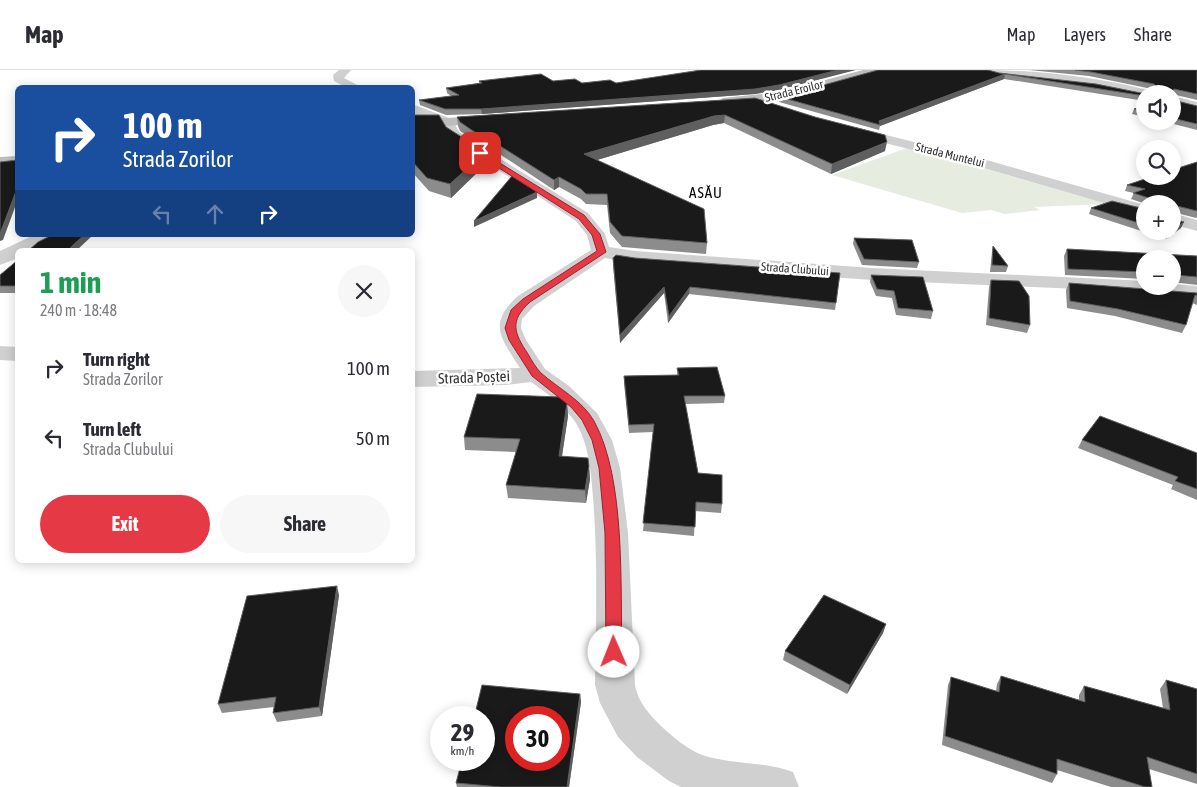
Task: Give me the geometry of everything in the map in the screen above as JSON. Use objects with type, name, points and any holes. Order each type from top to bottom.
[{"type":"main road","name":"Strada Eroilor","points":[[711,103],[780,96],[876,70]]},
{"type":"main road","points":[[415,121],[447,122],[512,118]]},
{"type":"main road","points":[[0,162],[15,160]]},
{"type":"street","points":[[346,70],[338,75],[338,78],[351,85]]},
{"type":"street","points":[[986,70],[1103,83],[1136,91]]},
{"type":"street","points":[[755,100],[783,110]]},
{"type":"street","points":[[1181,102],[1197,106]]},
{"type":"street","points":[[415,109],[447,122],[453,134],[582,217],[596,234],[602,252],[540,291],[516,310],[510,328],[514,340],[536,374],[560,391],[587,419],[598,440],[605,468],[612,533],[615,685],[620,705],[638,730],[666,757],[696,780],[777,787]]},
{"type":"street","name":"Strada Muntelui","points":[[837,126],[993,166],[1136,207]]},
{"type":"street","points":[[1181,221],[1197,226]]},
{"type":"street","points":[[22,248],[45,237]]},
{"type":"street","points":[[0,259],[15,252]]},
{"type":"street","name":"Strada Clubului","points":[[602,252],[635,257],[862,274],[1092,284],[1197,292]]},
{"type":"street","points":[[0,353],[15,354]]},
{"type":"street","name":"Strada Poștei","points":[[415,379],[506,377],[536,374]]},
{"type":"shaded area","points":[[907,148],[934,154],[1107,204],[1034,207],[1040,210],[1005,214],[991,210],[962,213],[832,175]]},
{"type":"building","points":[[701,70],[838,70],[755,89],[481,109],[445,109],[419,100],[459,95],[446,88],[482,83],[479,81],[541,74],[553,81],[575,79],[582,83],[610,80],[616,83]]},
{"type":"building","points":[[878,70],[988,70],[999,73],[1096,84],[1136,92],[1136,95],[1005,74],[879,121],[880,125],[780,97]]},
{"type":"building","points":[[1075,70],[1197,70],[1197,94],[1181,91],[1181,85],[1155,85]]},
{"type":"building","points":[[755,98],[815,117],[885,135],[887,142],[832,164],[725,115],[714,116],[584,154],[704,209],[707,243],[622,236],[610,222],[607,194],[586,194],[581,189],[559,177],[554,180],[473,131],[460,122],[457,117]]},
{"type":"building","points":[[1181,102],[1197,106],[1197,124],[1181,120]]},
{"type":"building","points":[[415,115],[439,115],[446,127],[485,152],[450,184],[427,178],[415,164]]},
{"type":"building","points":[[15,160],[15,194],[0,234],[0,162]]},
{"type":"building","points":[[1197,162],[1197,211],[1181,207],[1181,195],[1139,195],[1133,193],[1145,189],[1127,185],[1136,182],[1136,185],[1181,185],[1181,167]]},
{"type":"building","points":[[512,176],[537,192],[474,221]]},
{"type":"building","points":[[1112,201],[1136,207],[1136,222],[1091,208]]},
{"type":"building","points":[[48,237],[82,237],[70,248],[31,248]]},
{"type":"building","points":[[854,238],[912,240],[919,262],[864,259]]},
{"type":"building","points":[[993,246],[1008,266],[992,265]]},
{"type":"building","points":[[1067,249],[1136,253],[1136,272],[1068,269]]},
{"type":"building","points":[[616,255],[840,273],[836,303],[690,287],[669,316],[664,287],[620,335],[613,258]]},
{"type":"building","points":[[1181,255],[1197,256],[1197,277],[1181,276]]},
{"type":"building","points":[[15,262],[15,286],[0,286],[0,275]]},
{"type":"building","points":[[871,275],[923,277],[933,311],[898,308],[894,291],[877,289]]},
{"type":"building","points":[[991,280],[1019,281],[1029,296],[1030,325],[989,318]]},
{"type":"building","points":[[1069,283],[1136,288],[1136,295],[1181,295],[1181,292],[1197,293],[1186,325],[1118,309],[1070,301]]},
{"type":"building","points":[[717,367],[725,396],[684,396],[698,473],[722,475],[722,504],[696,502],[695,527],[643,523],[654,424],[629,425],[624,376],[679,375],[677,368]]},
{"type":"building","points":[[477,394],[561,397],[567,403],[559,456],[588,458],[589,466],[585,490],[506,485],[520,439],[464,437]]},
{"type":"building","points":[[1100,416],[1197,453],[1197,489],[1175,481],[1178,477],[1082,440]]},
{"type":"building","points":[[337,586],[319,707],[273,713],[276,697],[218,704],[247,596]]},
{"type":"building","points":[[824,595],[886,624],[850,685],[785,651]]},
{"type":"building","points":[[1001,676],[1085,702],[1084,686],[1170,710],[1166,680],[1197,689],[1197,774],[1147,757],[1152,787],[1145,787],[1057,759],[1057,774],[945,736],[951,677],[999,692]]},
{"type":"building","points":[[482,685],[580,694],[570,766],[570,706],[505,706],[505,771],[569,771],[567,787],[501,787],[456,783],[459,771],[495,771],[495,706],[477,706]]},
{"type":"district","name":"ASĂU","points":[[706,192]]},
{"type":"route","points":[[480,153],[582,217],[596,234],[602,252],[526,300],[516,310],[510,328],[514,340],[536,374],[560,391],[575,405],[587,419],[598,440],[605,468],[612,533],[614,652]]}]
